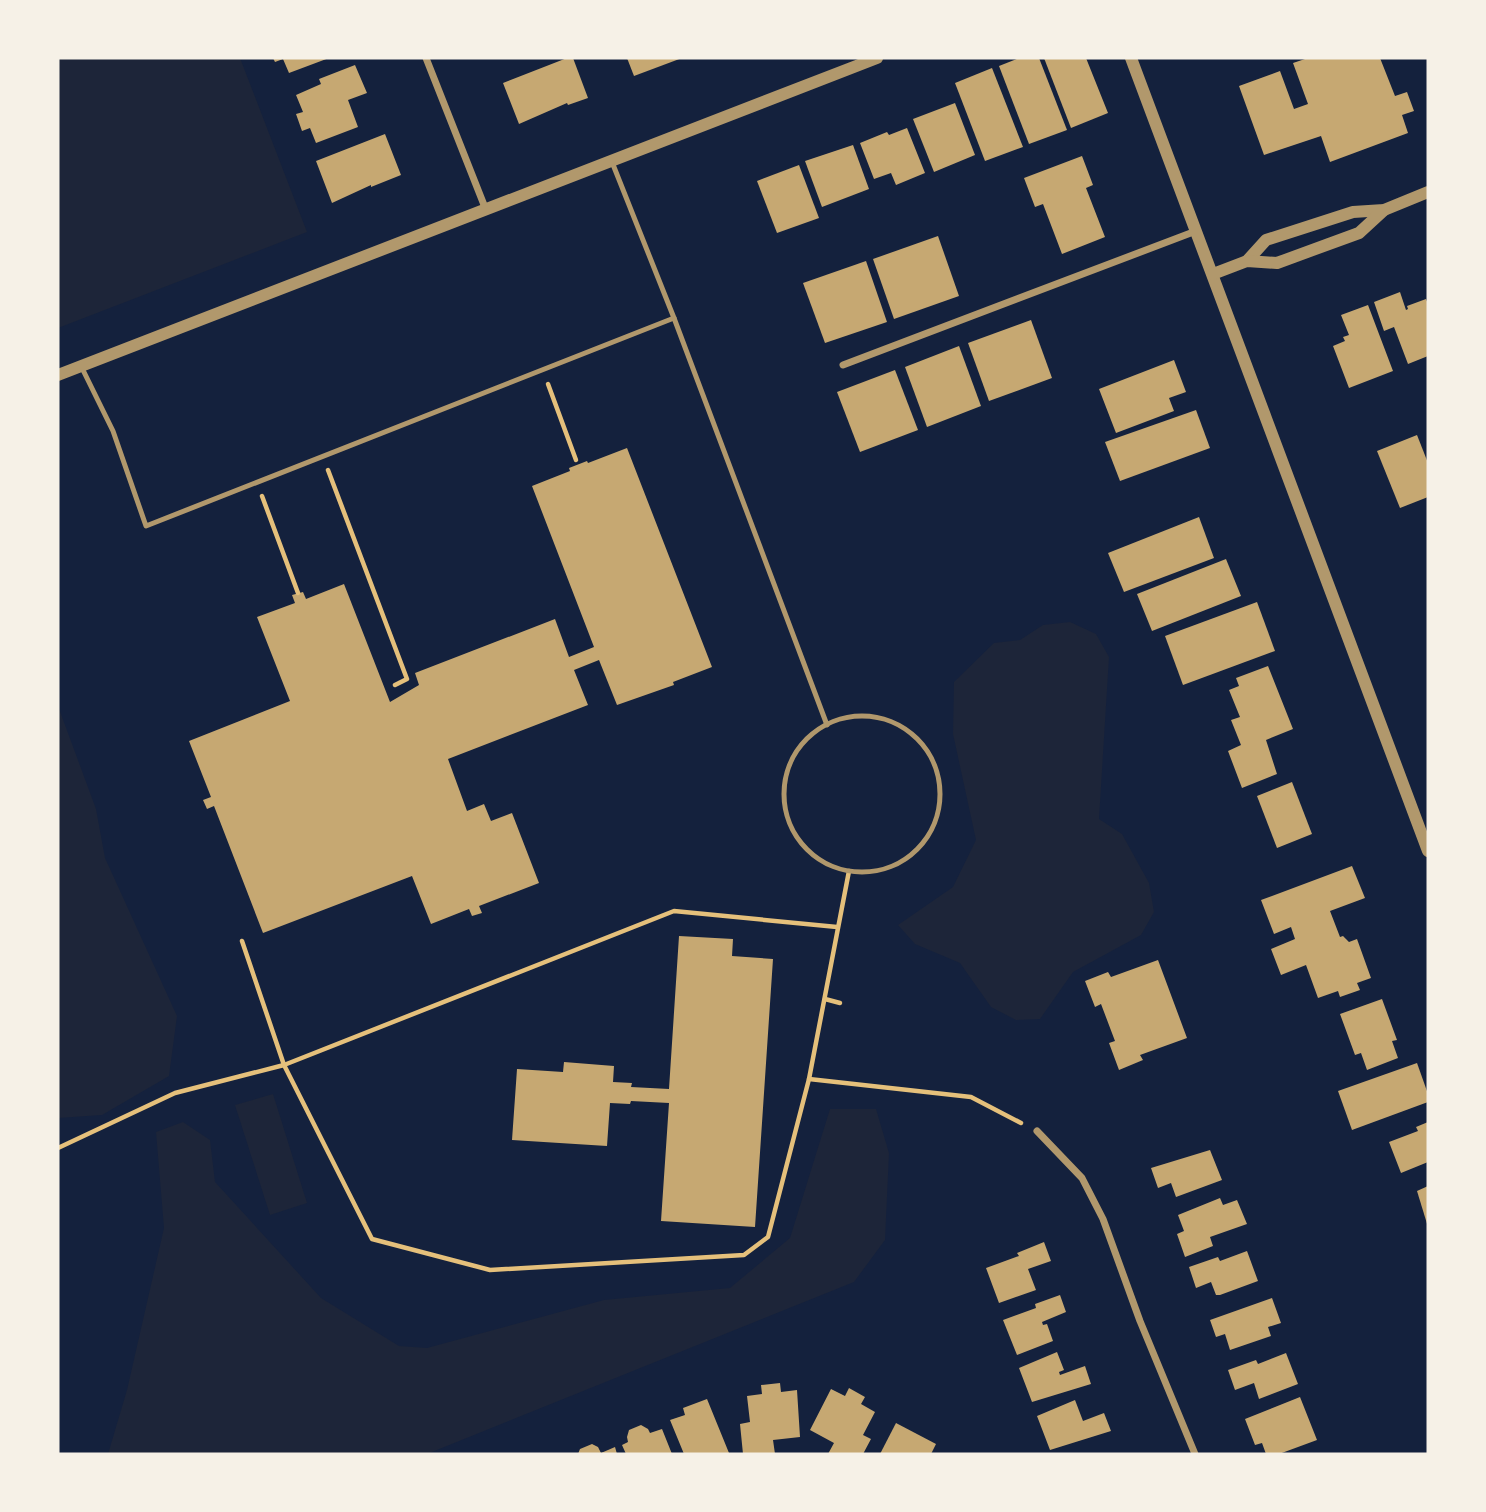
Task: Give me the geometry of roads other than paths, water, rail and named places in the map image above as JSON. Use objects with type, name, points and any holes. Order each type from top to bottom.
[{"type":"street","points":[[426,58],[486,210]]},
{"type":"street","points":[[58,375],[877,58]]},
{"type":"street","points":[[1130,58],[1428,851]]},
{"type":"street","points":[[1247,261],[1266,240],[1353,212],[1384,210],[1428,192]]},
{"type":"street","points":[[1213,274],[1247,261],[1277,262],[1359,233],[1384,210]]},
{"type":"street","points":[[843,365],[1196,231]]},
{"type":"street","points":[[1037,1131],[1082,1178],[1103,1219],[1140,1321],[1195,1454]]},
{"type":"lane","points":[[611,160],[674,318],[827,724]]},
{"type":"lane","points":[[81,366],[113,431],[146,526],[674,318]]},
{"type":"lane","points":[[866,716],[890,721],[912,733],[928,752],[938,774],[938,810],[935,822],[922,844],[901,861],[876,871],[849,871],[824,862],[802,845],[789,821],[784,795],[788,768],[801,744],[827,724],[842,718],[866,716]]}]
